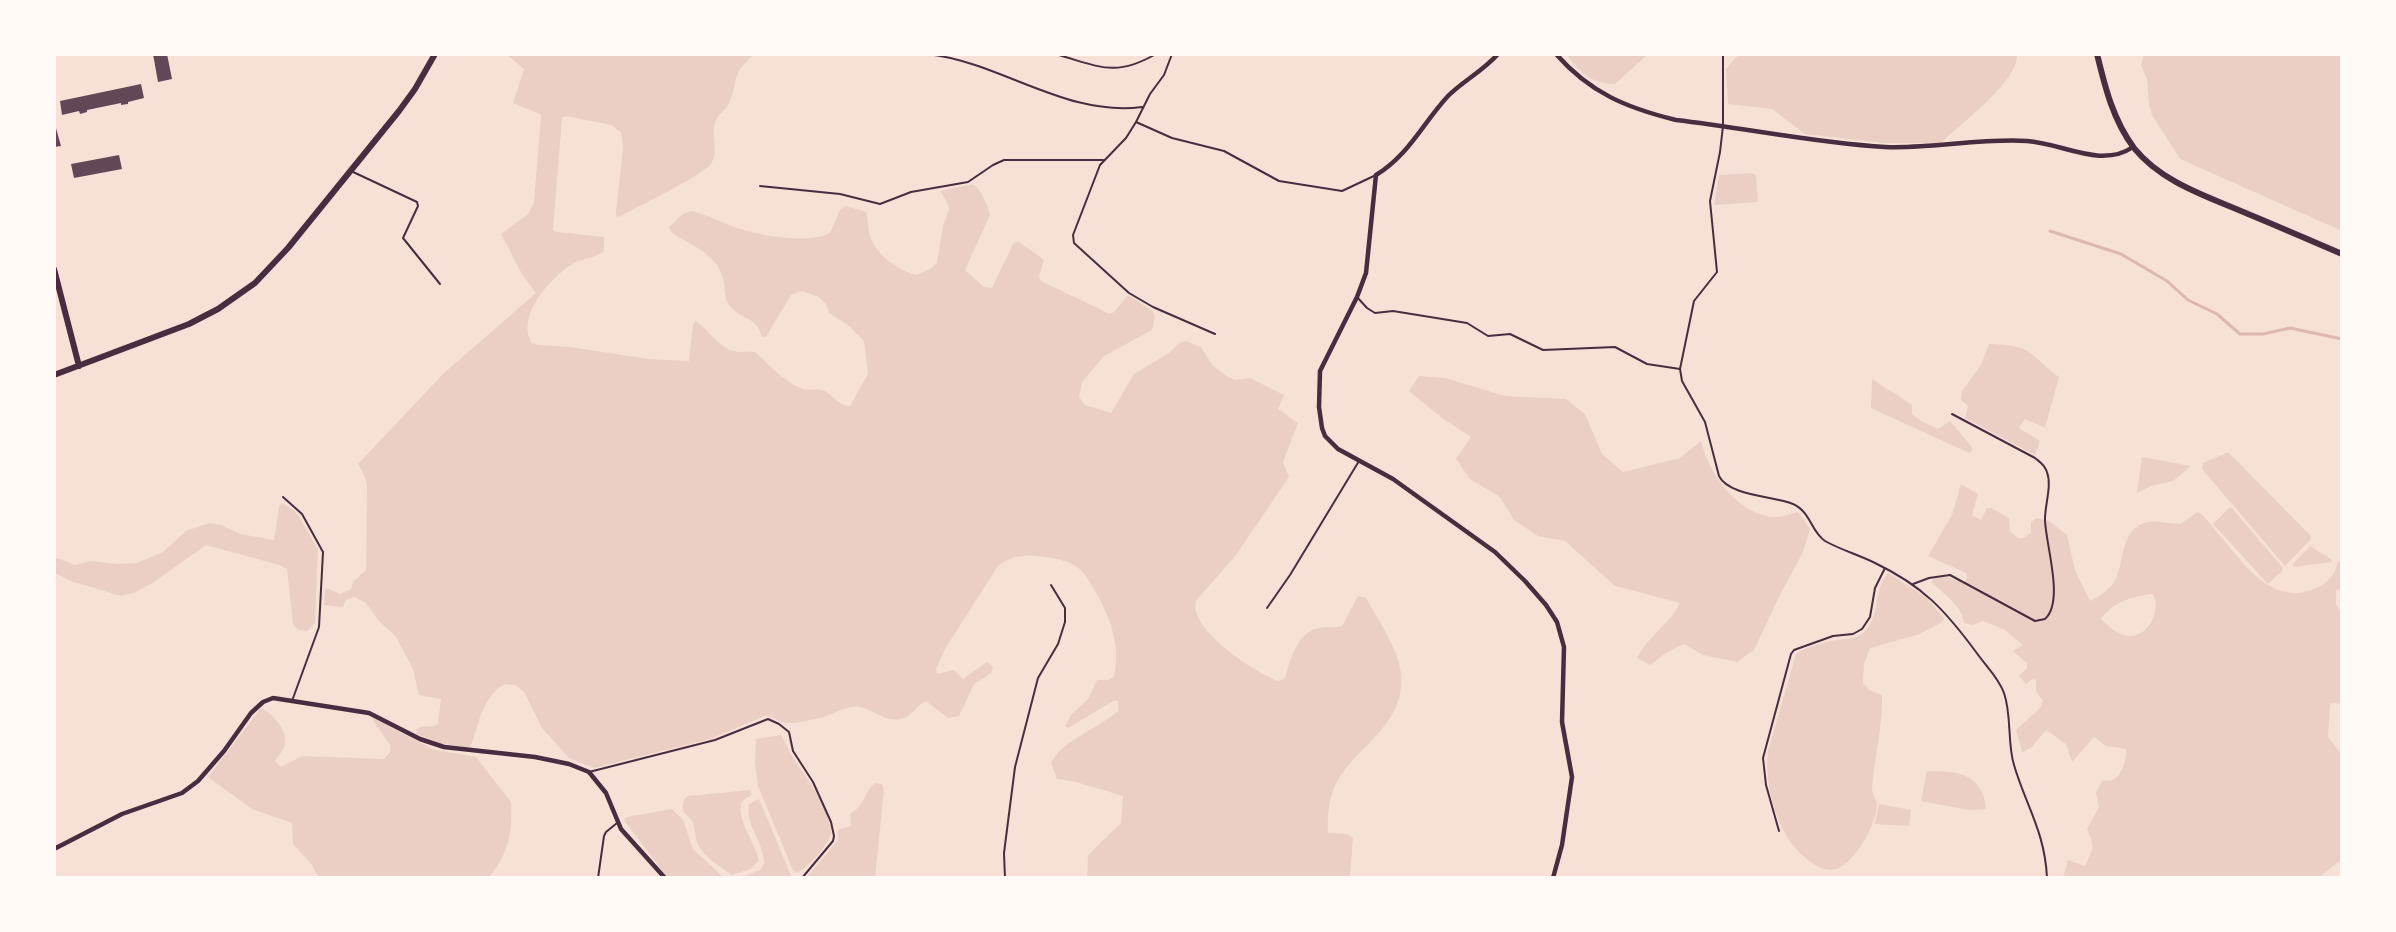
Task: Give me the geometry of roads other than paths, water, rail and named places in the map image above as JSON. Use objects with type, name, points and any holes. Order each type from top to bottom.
[{"type":"street","points":[[54,375],[189,324],[235,298],[255,283],[288,248],[351,171],[415,89],[435,54]]},
{"type":"street","points":[[1498,54],[1451,93],[1406,150],[1388,168],[1376,175],[1367,266],[1357,297],[1320,371],[1319,407],[1325,436],[1338,449],[1393,479],[1495,552],[1525,581],[1557,622],[1564,647],[1563,730],[1572,777],[1562,845],[1553,878]]},
{"type":"street","points":[[1556,54],[1583,81],[1606,96],[1670,118],[1883,147],[2027,141],[2113,156],[2133,147]]},
{"type":"street","points":[[2097,54],[2114,112],[2133,147],[2145,160],[2173,181],[2342,254]]},
{"type":"street","points":[[54,269],[79,366]]},
{"type":"street","points":[[54,849],[122,814],[182,793],[210,767],[259,705],[273,698],[369,713],[420,739],[444,747],[535,757],[569,764],[589,772],[606,793],[617,823],[665,878]]},
{"type":"lane","points":[[927,54],[987,68],[1057,97],[1122,108],[1142,106]]},
{"type":"lane","points":[[1055,54],[1116,69],[1134,66],[1156,54]]},
{"type":"lane","points":[[1172,54],[1164,75],[1142,106],[1126,138],[1103,160],[1073,236],[1074,243],[1129,293],[1153,307],[1215,334]]},
{"type":"lane","points":[[1723,54],[1723,126],[1710,201],[1717,272],[1694,301],[1680,369],[1682,381],[1705,422],[1715,467],[1722,481],[1730,488],[1794,505],[1806,514],[1819,536],[1885,568],[1912,584],[1934,600],[1949,616],[2002,689],[2006,702],[2012,757],[2040,830],[2045,851],[2047,878]]},
{"type":"lane","points":[[1136,122],[1172,138],[1224,151],[1279,181],[1342,191],[1376,175]]},
{"type":"lane","points":[[760,186],[840,194],[880,204],[911,192],[968,182],[1004,160],[1103,160]]},
{"type":"lane","points":[[351,171],[417,202],[418,206],[403,238],[440,284]]},
{"type":"lane","points":[[1357,297],[1375,313],[1393,311],[1467,323],[1488,336],[1510,333],[1543,350],[1615,347],[1647,364],[1680,369]]},
{"type":"lane","points":[[1912,584],[1929,578],[1950,575],[2035,621],[2045,620],[2052,609],[2053,582],[2046,528],[2048,476],[2046,468],[2035,458],[1952,414]]},
{"type":"lane","points":[[1267,608],[1290,575],[1359,461]]},
{"type":"lane","points":[[283,497],[302,514],[323,552],[319,627],[292,701]]},
{"type":"lane","points":[[1779,831],[1766,785],[1763,758],[1791,654],[1794,650],[1829,637],[1853,634],[1862,629],[1870,618],[1875,588],[1885,568]]},
{"type":"lane","points":[[1005,878],[1004,853],[1015,767],[1038,678],[1059,645],[1065,622],[1065,608],[1051,585]]},
{"type":"lane","points":[[589,772],[674,752],[715,740],[764,720],[773,720],[789,732],[793,751],[813,782],[833,831],[833,841],[802,878]]},
{"type":"lane","points":[[598,878],[604,836],[617,823]]},
{"type":"waterway","points":[[2050,231],[2121,254],[2167,281],[2188,300],[2217,314],[2240,334],[2263,334],[2290,328],[2342,339]]}]
